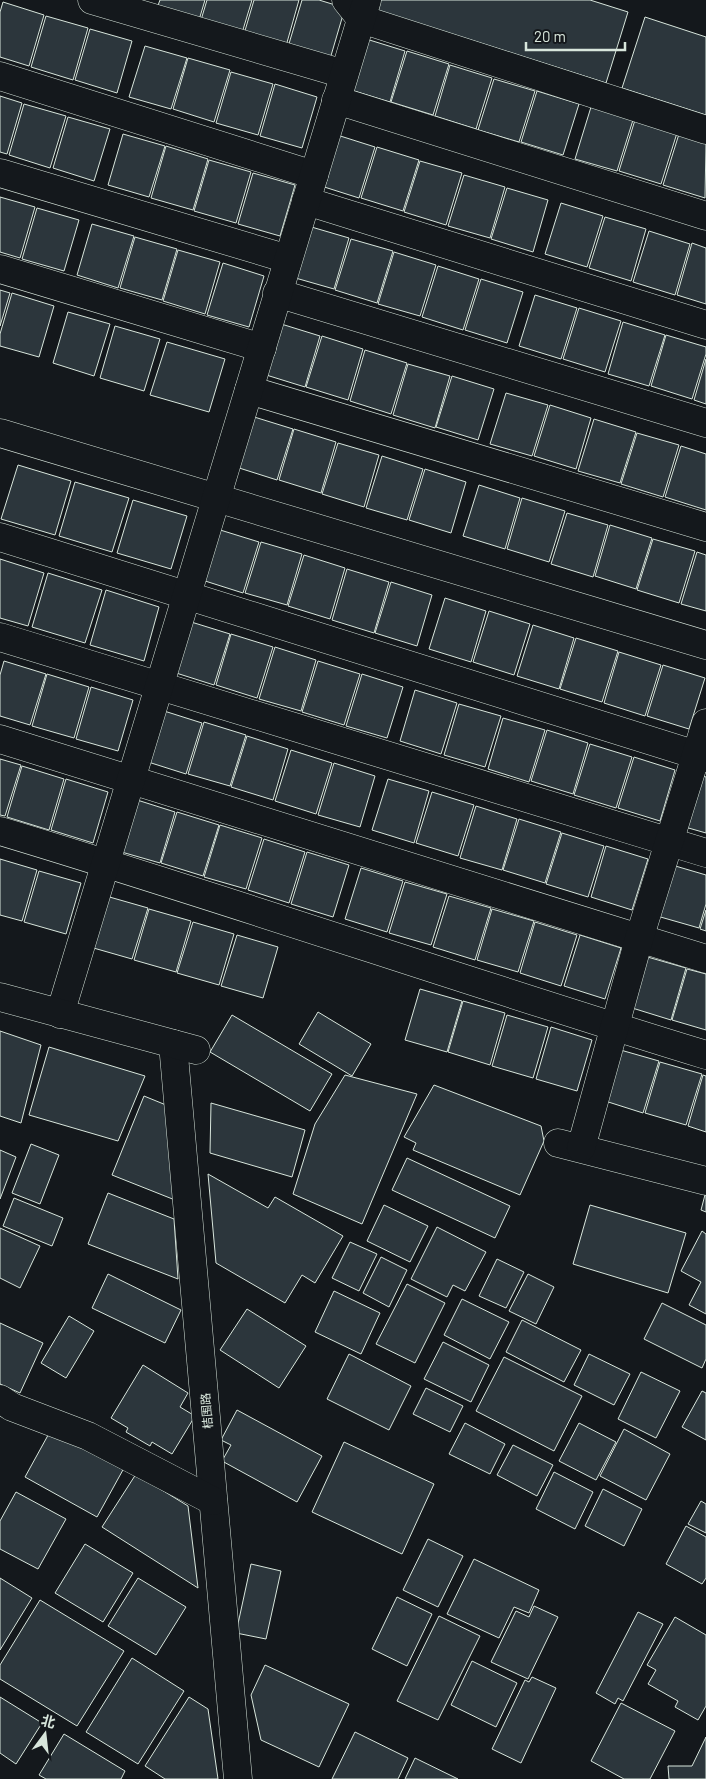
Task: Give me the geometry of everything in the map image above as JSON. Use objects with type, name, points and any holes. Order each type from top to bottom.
[{"type":"street","points":[[92,0],[344,74]]},
{"type":"street","points":[[0,997],[60,1014],[344,74],[358,6],[706,130]]},
{"type":"street","points":[[0,76],[314,175]]},
{"type":"street","points":[[336,100],[706,216]]},
{"type":"street","points":[[0,173],[288,259]]},
{"type":"street","points":[[306,201],[706,325]]},
{"type":"street","points":[[0,269],[262,348]]},
{"type":"street","points":[[277,294],[706,423]]},
{"type":"street","points":[[249,390],[706,527]]},
{"type":"street","points":[[0,433],[706,645]]},
{"type":"street","points":[[0,537],[701,756]]},
{"type":"street","points":[[0,637],[706,852]]},
{"type":"street","points":[[706,723],[701,756],[669,841],[615,1027],[569,1146],[706,1181]]},
{"type":"street","points":[[0,739],[706,960]]},
{"type":"street","points":[[0,831],[106,863],[706,1055]]},
{"type":"street","name":"桔围路","points":[[60,1014],[185,1047],[213,1501],[238,1779]]},
{"type":"street","points":[[0,1399],[12,1408],[88,1436],[213,1501]]},
{"type":"building","points":[[160,0],[205,0],[199,20],[157,8]]},
{"type":"building","points":[[207,0],[252,0],[242,33],[201,20]]},
{"type":"building","points":[[254,0],[299,0],[286,46],[244,34]]},
{"type":"building","points":[[302,0],[319,0],[345,8],[330,59],[288,47]]},
{"type":"building","points":[[379,0],[590,0],[628,12],[606,83],[376,10]]},
{"type":"building","points":[[3,2],[44,15],[29,66],[0,57],[0,12]]},
{"type":"building","points":[[46,16],[88,28],[73,80],[31,67]]},
{"type":"building","points":[[645,17],[706,37],[706,115],[622,88]]},
{"type":"building","points":[[90,29],[132,41],[117,93],[75,80]]},
{"type":"building","points":[[363,38],[405,51],[390,102],[348,89]]},
{"type":"building","points":[[145,46],[187,58],[171,109],[129,97]]},
{"type":"building","points":[[407,51],[449,64],[433,115],[391,102]]},
{"type":"building","points":[[188,58],[230,70],[214,122],[173,109]]},
{"type":"building","points":[[450,65],[492,78],[476,129],[435,116]]},
{"type":"building","points":[[231,72],[273,84],[258,135],[216,123]]},
{"type":"building","points":[[494,79],[535,91],[519,142],[478,130]]},
{"type":"building","points":[[275,84],[317,97],[302,148],[260,136]]},
{"type":"building","points":[[537,91],[579,104],[563,155],[521,142]]},
{"type":"building","points":[[0,96],[22,103],[7,154],[0,152]]},
{"type":"building","points":[[24,104],[66,116],[50,168],[9,155]]},
{"type":"building","points":[[591,107],[633,120],[617,171],[575,159]]},
{"type":"building","points":[[68,117],[110,129],[94,181],[53,168]]},
{"type":"building","points":[[635,120],[677,133],[661,184],[619,171]]},
{"type":"building","points":[[123,134],[165,146],[149,197],[108,185]]},
{"type":"building","points":[[334,134],[375,147],[359,198],[318,185]]},
{"type":"building","points":[[679,134],[706,143],[705,198],[663,185]]},
{"type":"building","points":[[166,146],[208,159],[193,210],[151,198]]},
{"type":"building","points":[[377,147],[419,160],[403,211],[361,198]]},
{"type":"building","points":[[209,160],[251,172],[236,223],[194,211]]},
{"type":"building","points":[[420,161],[462,173],[446,225],[404,212]]},
{"type":"building","points":[[253,173],[295,185],[280,236],[238,224]]},
{"type":"building","points":[[464,175],[505,187],[490,238],[448,226]]},
{"type":"building","points":[[507,188],[548,200],[533,252],[491,239]]},
{"type":"building","points":[[0,197],[35,207],[20,258],[0,252]]},
{"type":"building","points":[[561,203],[603,216],[587,267],[545,254]]},
{"type":"building","points":[[37,208],[79,220],[64,271],[22,259]]},
{"type":"building","points":[[605,217],[646,229],[631,281],[589,268]]},
{"type":"building","points":[[92,224],[134,236],[118,288],[77,275]]},
{"type":"building","points":[[308,226],[349,238],[334,289],[292,277]]},
{"type":"building","points":[[649,231],[690,244],[675,295],[633,282]]},
{"type":"building","points":[[135,237],[177,249],[162,300],[120,288]]},
{"type":"building","points":[[351,239],[393,251],[377,303],[335,290]]},
{"type":"building","points":[[692,243],[706,248],[706,304],[677,295]]},
{"type":"building","points":[[178,250],[220,262],[205,314],[163,301]]},
{"type":"building","points":[[394,252],[436,265],[420,316],[378,304]]},
{"type":"building","points":[[223,263],[264,276],[249,327],[207,315]]},
{"type":"building","points":[[438,266],[479,279],[463,330],[422,317]]},
{"type":"building","points":[[481,279],[523,292],[507,343],[465,330]]},
{"type":"building","points":[[0,290],[10,293],[0,326]]},
{"type":"building","points":[[12,293],[54,306],[39,357],[0,346],[0,334]]},
{"type":"building","points":[[535,295],[577,308],[561,359],[519,346]]},
{"type":"building","points":[[579,308],[621,321],[605,372],[563,359]]},
{"type":"building","points":[[68,312],[110,324],[94,376],[53,363]]},
{"type":"building","points":[[623,322],[665,335],[649,386],[608,374]]},
{"type":"building","points":[[278,323],[320,336],[305,387],[263,374]]},
{"type":"building","points":[[115,326],[160,339],[144,391],[100,378]]},
{"type":"building","points":[[666,335],[706,347],[706,354],[692,399],[651,386]]},
{"type":"building","points":[[322,336],[363,349],[348,400],[306,387]]},
{"type":"building","points":[[167,342],[225,359],[209,412],[150,395]]},
{"type":"building","points":[[365,350],[407,363],[391,414],[350,401]]},
{"type":"building","points":[[706,359],[706,404],[694,400]]},
{"type":"building","points":[[408,364],[450,376],[435,428],[393,415]]},
{"type":"building","points":[[452,376],[494,389],[478,440],[436,427]]},
{"type":"building","points":[[506,393],[548,405],[532,456],[490,444]]},
{"type":"building","points":[[550,405],[591,418],[576,469],[534,456]]},
{"type":"building","points":[[251,416],[293,429],[277,480],[236,467]]},
{"type":"building","points":[[594,419],[636,432],[620,483],[578,471]]},
{"type":"building","points":[[294,429],[336,442],[321,493],[279,480]]},
{"type":"building","points":[[637,433],[679,445],[663,497],[621,484]]},
{"type":"building","points":[[338,443],[379,455],[364,507],[322,494]]},
{"type":"building","points":[[681,446],[706,454],[706,510],[665,497]]},
{"type":"building","points":[[382,456],[423,469],[407,520],[366,508]]},
{"type":"building","points":[[18,465],[71,481],[55,535],[1,519]]},
{"type":"building","points":[[425,469],[466,482],[451,533],[409,520]]},
{"type":"building","points":[[75,482],[129,498],[112,552],[59,536]]},
{"type":"building","points":[[479,485],[520,498],[505,549],[463,536]]},
{"type":"building","points":[[522,498],[565,511],[549,562],[507,549]]},
{"type":"building","points":[[133,500],[187,516],[171,569],[117,553]]},
{"type":"building","points":[[567,513],[608,525],[593,577],[551,564]]},
{"type":"building","points":[[610,525],[652,538],[636,589],[595,576]]},
{"type":"building","points":[[217,529],[259,542],[243,593],[202,580]]},
{"type":"building","points":[[653,539],[695,551],[679,603],[637,590]]},
{"type":"building","points":[[261,542],[302,554],[287,605],[245,593]]},
{"type":"building","points":[[697,552],[706,555],[706,611],[681,604]]},
{"type":"building","points":[[304,555],[345,568],[330,619],[288,606]]},
{"type":"building","points":[[0,559],[44,573],[28,626],[0,618]]},
{"type":"building","points":[[347,569],[389,582],[374,633],[332,620]]},
{"type":"building","points":[[48,573],[102,590],[85,643],[32,627]]},
{"type":"building","points":[[391,582],[432,595],[417,646],[375,633]]},
{"type":"building","points":[[106,590],[159,607],[144,661],[90,645]]},
{"type":"building","points":[[445,598],[486,611],[471,662],[429,649]]},
{"type":"building","points":[[489,611],[530,624],[514,675],[473,662]]},
{"type":"building","points":[[188,621],[230,634],[214,685],[173,672]]},
{"type":"building","points":[[533,625],[574,638],[559,689],[517,676]]},
{"type":"building","points":[[231,634],[273,647],[257,698],[216,685]]},
{"type":"building","points":[[576,638],[618,651],[602,702],[560,689]]},
{"type":"building","points":[[275,647],[316,660],[301,711],[259,699]]},
{"type":"building","points":[[619,652],[661,665],[645,716],[604,703]]},
{"type":"building","points":[[4,661],[46,674],[30,725],[0,716],[0,675]]},
{"type":"building","points":[[318,661],[360,674],[344,725],[302,712]]},
{"type":"building","points":[[663,665],[705,678],[689,729],[647,716]]},
{"type":"building","points":[[47,674],[89,687],[74,738],[32,726]]},
{"type":"building","points":[[362,674],[403,687],[387,738],[346,726]]},
{"type":"building","points":[[91,687],[133,700],[118,751],[76,739]]},
{"type":"building","points":[[415,690],[457,703],[441,754],[400,741]]},
{"type":"building","points":[[459,704],[501,716],[485,767],[444,755]]},
{"type":"building","points":[[161,710],[202,723],[186,774],[145,761]]},
{"type":"building","points":[[503,718],[545,730],[529,782],[488,769]]},
{"type":"building","points":[[204,722],[246,735],[230,786],[188,774]]},
{"type":"building","points":[[547,730],[588,743],[573,794],[531,781]]},
{"type":"building","points":[[247,736],[288,749],[273,800],[231,787]]},
{"type":"building","points":[[590,744],[632,757],[616,808],[574,795]]},
{"type":"building","points":[[291,750],[332,763],[316,814],[275,801]]},
{"type":"building","points":[[634,757],[675,770],[660,821],[618,808]]},
{"type":"building","points":[[0,759],[21,765],[5,816],[0,815]]},
{"type":"building","points":[[334,763],[375,776],[360,827],[318,815]]},
{"type":"building","points":[[22,766],[64,779],[49,830],[7,817]]},
{"type":"building","points":[[700,775],[706,777],[706,833],[685,827]]},
{"type":"building","points":[[66,779],[108,792],[93,843],[51,830]]},
{"type":"building","points":[[388,779],[429,791],[414,843],[372,830]]},
{"type":"building","points":[[432,792],[474,805],[458,856],[416,843]]},
{"type":"building","points":[[134,799],[175,812],[160,863],[118,851]]},
{"type":"building","points":[[476,806],[517,819],[502,870],[460,858]]},
{"type":"building","points":[[177,812],[219,825],[203,876],[161,863]]},
{"type":"building","points":[[519,819],[561,832],[545,883],[503,870]]},
{"type":"building","points":[[220,825],[262,838],[246,889],[204,877]]},
{"type":"building","points":[[562,833],[604,846],[588,897],[546,884]]},
{"type":"building","points":[[264,839],[305,852],[289,903],[248,890]]},
{"type":"building","points":[[606,846],[648,859],[632,910],[591,897]]},
{"type":"building","points":[[307,852],[349,865],[333,917],[291,904]]},
{"type":"building","points":[[0,859],[37,870],[22,921],[0,915]]},
{"type":"building","points":[[672,865],[706,875],[706,904],[699,928],[657,916]]},
{"type":"building","points":[[361,868],[403,881],[387,932],[345,919]]},
{"type":"building","points":[[39,871],[81,883],[66,934],[24,922]]},
{"type":"building","points":[[405,882],[447,894],[431,945],[389,933]]},
{"type":"building","points":[[106,896],[148,908],[132,959],[90,947]]},
{"type":"building","points":[[449,896],[491,908],[475,960],[433,947]]},
{"type":"building","points":[[149,909],[191,921],[176,972],[134,960]]},
{"type":"building","points":[[492,909],[534,921],[518,972],[477,960]]},
{"type":"building","points":[[706,910],[706,931],[700,929]]},
{"type":"building","points":[[193,922],[234,934],[219,985],[177,973]]},
{"type":"building","points":[[535,922],[577,935],[561,986],[520,973]]},
{"type":"building","points":[[237,935],[278,947],[263,998],[221,986]]},
{"type":"building","points":[[580,935],[621,948],[605,999],[564,986]]},
{"type":"building","points":[[644,956],[686,968],[671,1020],[629,1007]]},
{"type":"building","points":[[687,969],[706,974],[706,1030],[672,1020]]},
{"type":"building","points":[[420,989],[462,1001],[447,1052],[405,1040]]},
{"type":"building","points":[[463,1001],[505,1013],[490,1065],[448,1052]]},
{"type":"building","points":[[318,1012],[371,1044],[352,1076],[299,1044]]},
{"type":"building","points":[[232,1015],[332,1074],[310,1111],[210,1052]]},
{"type":"building","points":[[507,1015],[548,1027],[533,1078],[492,1066]]},
{"type":"building","points":[[551,1027],[592,1040],[577,1091],[536,1079]]},
{"type":"building","points":[[0,1031],[41,1045],[21,1123],[0,1116]]},
{"type":"building","points":[[49,1047],[145,1076],[118,1141],[29,1115]]},
{"type":"building","points":[[617,1049],[659,1061],[643,1113],[602,1100]]},
{"type":"building","points":[[660,1062],[702,1074],[686,1125],[645,1113]]},
{"type":"building","points":[[345,1075],[417,1094],[362,1224],[293,1194],[315,1124]]},
{"type":"building","points":[[703,1075],[706,1076],[706,1132],[688,1126]]},
{"type":"building","points":[[434,1085],[541,1126],[544,1141],[520,1195],[413,1150],[416,1143],[404,1137]]},
{"type":"building","points":[[144,1096],[166,1105],[175,1200],[112,1175]]},
{"type":"building","points":[[211,1103],[305,1130],[292,1177],[210,1153]]},
{"type":"building","points":[[31,1144],[59,1155],[40,1204],[12,1193]]},
{"type":"building","points":[[0,1150],[16,1157],[0,1199]]},
{"type":"building","points":[[407,1158],[510,1206],[495,1238],[392,1190]]},
{"type":"building","points":[[208,1174],[268,1208],[275,1197],[343,1236],[315,1283],[302,1275],[285,1303],[216,1263]]},
{"type":"building","points":[[706,1191],[706,1212],[701,1210]]},
{"type":"building","points":[[108,1193],[174,1219],[178,1279],[88,1244]]},
{"type":"building","points":[[14,1198],[63,1218],[52,1246],[3,1226]]},
{"type":"building","points":[[384,1205],[428,1226],[410,1262],[367,1241]]},
{"type":"building","points":[[590,1205],[686,1233],[668,1293],[573,1264]]},
{"type":"building","points":[[437,1227],[486,1252],[465,1291],[453,1285],[447,1297],[411,1279]]},
{"type":"building","points":[[0,1228],[40,1246],[20,1288],[0,1278]]},
{"type":"building","points":[[702,1231],[706,1234],[706,1314],[689,1305],[701,1282],[681,1271]]},
{"type":"building","points":[[350,1242],[377,1254],[359,1291],[332,1278]]},
{"type":"building","points":[[381,1257],[407,1270],[389,1307],[363,1293]]},
{"type":"building","points":[[497,1259],[524,1272],[506,1308],[479,1296]]},
{"type":"building","points":[[108,1274],[181,1310],[165,1343],[92,1308]]},
{"type":"building","points":[[528,1274],[554,1287],[536,1324],[509,1311]]},
{"type":"building","points":[[407,1284],[445,1303],[415,1363],[376,1344]]},
{"type":"building","points":[[334,1291],[380,1313],[361,1354],[315,1332]]},
{"type":"building","points":[[462,1299],[509,1322],[490,1359],[444,1335]]},
{"type":"building","points":[[662,1303],[706,1325],[706,1359],[702,1368],[644,1339]]},
{"type":"building","points":[[247,1309],[306,1346],[279,1388],[220,1350]]},
{"type":"building","points":[[69,1316],[94,1331],[66,1378],[41,1363]]},
{"type":"building","points":[[522,1320],[581,1350],[564,1382],[506,1352]]},
{"type":"building","points":[[0,1323],[43,1343],[20,1393],[0,1384]]},
{"type":"building","points":[[443,1342],[489,1365],[471,1402],[424,1379]]},
{"type":"building","points":[[349,1354],[411,1386],[389,1430],[327,1399]]},
{"type":"building","points":[[589,1354],[630,1374],[614,1405],[574,1385]]},
{"type":"building","points":[[504,1357],[582,1396],[554,1451],[476,1411]]},
{"type":"building","points":[[143,1365],[188,1393],[180,1407],[195,1416],[172,1454],[152,1442],[150,1446],[126,1432],[128,1428],[111,1418]]},
{"type":"building","points":[[641,1372],[680,1391],[656,1438],[618,1419]]},
{"type":"building","points":[[426,1388],[463,1406],[450,1432],[413,1414]]},
{"type":"building","points":[[702,1391],[706,1393],[706,1440],[682,1427]]},
{"type":"building","points":[[237,1410],[322,1456],[297,1502],[222,1461],[231,1445],[221,1440]]},
{"type":"building","points":[[465,1423],[505,1444],[490,1474],[449,1454]]},
{"type":"building","points":[[579,1423],[616,1442],[596,1480],[559,1461]]},
{"type":"building","points":[[52,1428],[124,1468],[97,1517],[25,1477]]},
{"type":"building","points":[[624,1429],[670,1454],[646,1500],[600,1476]]},
{"type":"building","points":[[344,1442],[434,1484],[402,1554],[312,1512]]},
{"type":"building","points":[[513,1445],[553,1465],[537,1496],[497,1475]]},
{"type":"building","points":[[554,1472],[593,1492],[575,1529],[536,1509]]},
{"type":"building","points":[[136,1474],[188,1506],[198,1588],[102,1527]]},
{"type":"building","points":[[603,1489],[642,1509],[624,1546],[585,1526]]},
{"type":"building","points":[[16,1492],[66,1519],[38,1569],[0,1549],[0,1521]]},
{"type":"building","points":[[701,1501],[706,1504],[706,1533],[688,1524]]},
{"type":"building","points":[[686,1526],[706,1537],[706,1578],[702,1584],[666,1564]]},
{"type":"building","points":[[428,1539],[463,1556],[438,1607],[403,1590]]},
{"type":"building","points":[[85,1544],[133,1573],[103,1622],[55,1593]]},
{"type":"building","points":[[474,1559],[539,1590],[529,1613],[514,1607],[499,1638],[447,1614]]},
{"type":"building","points":[[251,1564],[281,1571],[266,1639],[236,1633]]},
{"type":"building","points":[[0,1578],[32,1598],[0,1650]]},
{"type":"building","points":[[138,1578],[186,1607],[156,1655],[108,1626]]},
{"type":"building","points":[[397,1597],[432,1614],[407,1666],[372,1649]]},
{"type":"building","points":[[40,1600],[124,1651],[77,1726],[0,1679],[0,1665]]},
{"type":"building","points":[[534,1606],[558,1617],[528,1679],[491,1662],[516,1611],[529,1617]]},
{"type":"building","points":[[638,1612],[663,1624],[623,1701],[618,1698],[615,1704],[596,1693]]},
{"type":"building","points":[[439,1616],[480,1636],[438,1720],[397,1701]]},
{"type":"building","points":[[675,1617],[706,1635],[706,1706],[698,1720],[675,1707],[678,1701],[648,1684],[656,1670],[647,1665]]},
{"type":"building","points":[[132,1658],[184,1691],[138,1764],[86,1732]]},
{"type":"building","points":[[472,1661],[517,1683],[496,1727],[451,1705]]},
{"type":"building","points":[[265,1665],[349,1704],[319,1767],[261,1740],[251,1695]]},
{"type":"building","points":[[532,1677],[556,1688],[521,1763],[492,1749],[525,1680],[529,1682]]},
{"type":"building","points":[[0,1697],[42,1723],[16,1764],[0,1753]]},
{"type":"building","points":[[189,1697],[208,1709],[218,1779],[165,1779],[145,1766]]},
{"type":"building","points":[[621,1703],[675,1731],[650,1779],[624,1779],[591,1761]]},
{"type":"building","points":[[355,1732],[408,1758],[398,1779],[332,1779]]},
{"type":"building","points":[[64,1734],[125,1771],[121,1779],[46,1779],[39,1775]]},
{"type":"building","points":[[706,1737],[706,1779],[669,1779],[668,1766],[692,1766]]},
{"type":"building","points":[[415,1758],[458,1779],[405,1779]]}]
